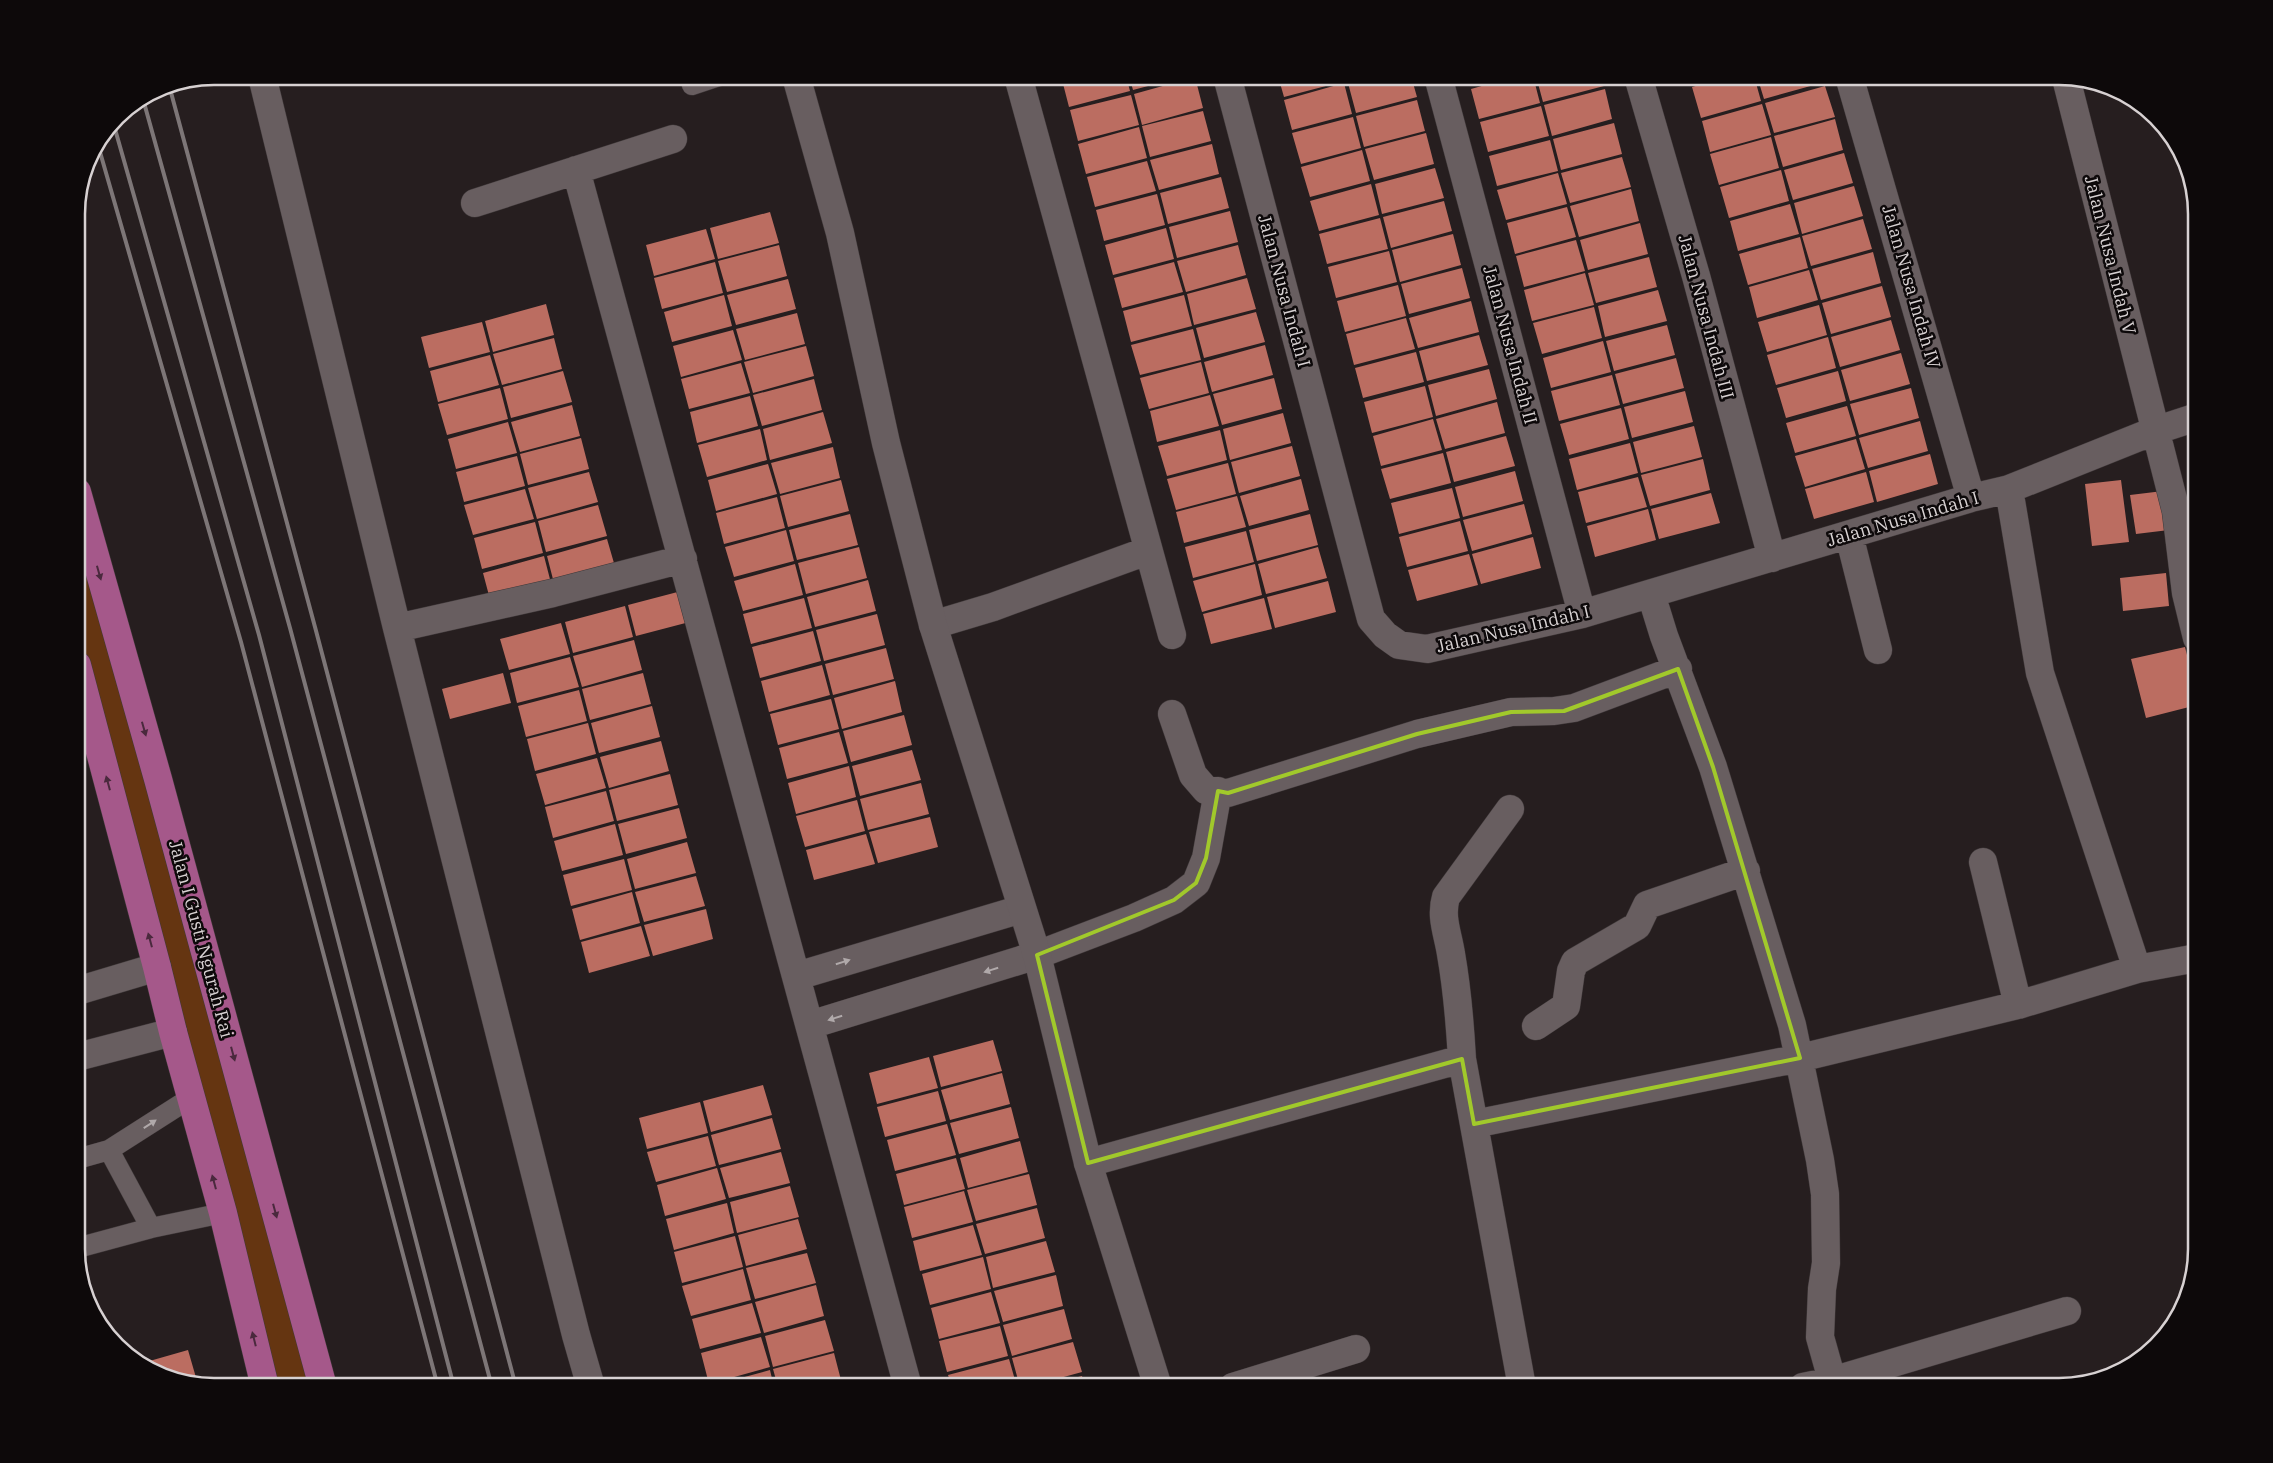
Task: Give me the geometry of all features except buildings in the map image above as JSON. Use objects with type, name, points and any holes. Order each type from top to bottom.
[{"type":"main road","name":"Jalan I Gusti Ngurah Rai","points":[[85,547],[158,779],[321,1378]]},
{"type":"main road","points":[[85,698],[223,1214],[264,1378]]},
{"type":"street","points":[[264,85],[397,628],[573,1326],[588,1378]]},
{"type":"street","points":[[799,85],[840,232],[886,443],[932,625],[1037,956],[1088,1163],[1155,1378]]},
{"type":"street","points":[[1020,85],[1172,635]]},
{"type":"street","name":"Jalan Nusa Indah I","points":[[1229,85],[1371,619],[1385,635],[1400,645],[1426,649],[1582,614],[2009,488],[2154,431],[2188,420]]},
{"type":"street","name":"Jalan Nusa Indah II","points":[[1440,85],[1582,614]]},
{"type":"street","name":"Jalan Nusa Indah III","points":[[1641,85],[1696,276],[1772,558]]},
{"type":"street","name":"Jalan Nusa Indah IV","points":[[1852,85],[1971,498]]},
{"type":"street","name":"Jalan Nusa Indah V","points":[[2068,86],[2154,431],[2176,511],[2188,601]]},
{"type":"street","points":[[475,203],[673,139]]},
{"type":"street","points":[[576,170],[906,1378]]},
{"type":"street","points":[[2009,488],[2040,673],[2137,970]]},
{"type":"street","points":[[1849,535],[1878,650]]},
{"type":"street","points":[[932,625],[1148,551]]},
{"type":"street","points":[[397,628],[683,560]]},
{"type":"street","points":[[1652,594],[1664,636],[1713,767],[1792,1025],[1800,1058],[1825,1194],[1826,1263],[1822,1289],[1820,1337],[1831,1378]]},
{"type":"street","points":[[1172,714],[1193,775],[1206,790],[1228,793],[1417,734],[1511,712],[1554,712],[1574,708],[1677,667]]},
{"type":"street","points":[[810,1026],[1037,956],[1134,918],[1174,900],[1196,883],[1206,858],[1218,791]]},
{"type":"street","points":[[1510,809],[1446,897],[1443,906],[1444,925],[1451,954],[1462,1059],[1520,1378]]},
{"type":"street","points":[[1983,862],[2018,1005]]},
{"type":"street","points":[[1536,1026],[1566,1006],[1571,971],[1575,962],[1638,926],[1647,905],[1746,872]]},
{"type":"street","points":[[796,976],[1022,909]]},
{"type":"street","points":[[1474,1124],[1800,1058],[2018,1005],[2137,970],[2188,960]]},
{"type":"street","points":[[85,988],[157,966]]},
{"type":"street","points":[[85,1055],[173,1032]]},
{"type":"street","points":[[1088,1163],[1462,1059]]},
{"type":"street","points":[[1852,1378],[2067,1311]]},
{"type":"street","points":[[1262,1378],[1356,1349]]},
{"type":"lane","points":[[85,1157],[109,1150],[192,1097]]},
{"type":"lane","points":[[109,1150],[151,1228]]},
{"type":"lane","points":[[85,1246],[151,1228],[223,1214]]},
{"type":"highlighted area","points":[[1678,669],[1713,767],[1800,1058],[1474,1124],[1462,1059],[1088,1163],[1037,955],[1174,900],[1196,883],[1206,858],[1218,791],[1228,793],[1417,734],[1511,712],[1564,711]]},
{"type":"shaded area","points":[[85,521],[321,1378],[263,1378],[85,696]]},
{"type":"railway","points":[[171,93],[514,1378]]},
{"type":"railway","points":[[145,105],[290,628],[490,1378]]},
{"type":"railway","points":[[116,132],[259,635],[452,1378]]},
{"type":"railway","points":[[100,153],[241,642],[436,1378]]}]
